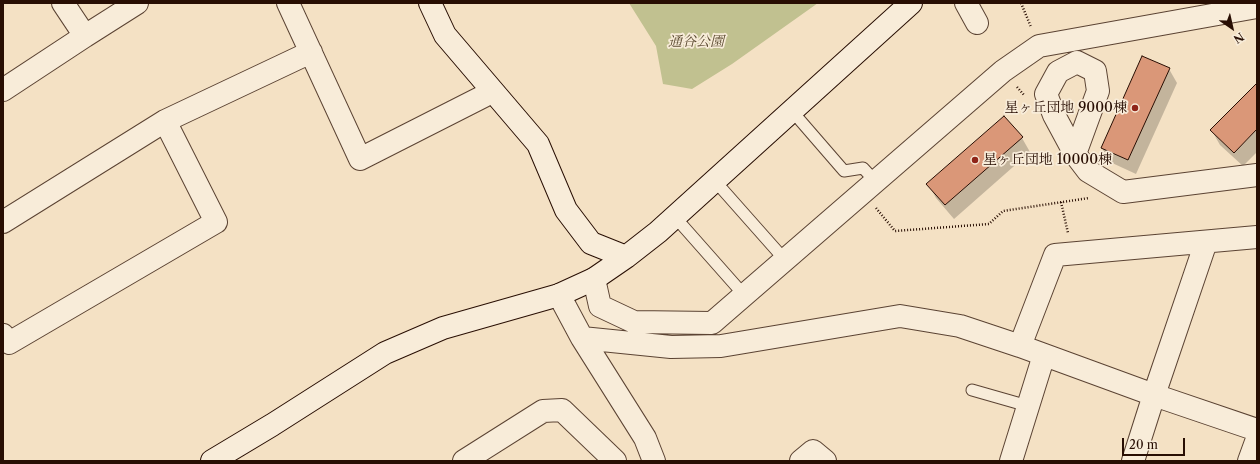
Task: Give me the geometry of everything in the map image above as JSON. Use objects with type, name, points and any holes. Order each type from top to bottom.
[{"type":"street","points":[[63,3],[85,36]]},
{"type":"street","points":[[3,90],[138,3]]},
{"type":"street","points":[[288,3],[360,159],[492,92]]},
{"type":"street","points":[[430,3],[444,35],[538,144],[566,210],[591,243],[626,257]]},
{"type":"street","points":[[212,461],[272,425],[385,353],[443,328],[559,295],[594,279],[626,257],[675,217],[911,3]]},
{"type":"street","points":[[966,3],[977,23]]},
{"type":"street","points":[[594,279],[600,306],[634,322],[712,323],[1003,71],[1039,46],[1257,7]]},
{"type":"street","points":[[3,222],[165,121],[311,52]]},
{"type":"street","points":[[1075,154],[1098,91],[1095,71],[1077,62],[1058,72],[1046,94],[1054,115],[1075,154],[1088,171],[1123,192],[1257,175]]},
{"type":"street","points":[[3,335],[9,343],[216,222],[165,121]]},
{"type":"street","points":[[1020,346],[1055,255],[1257,237]]},
{"type":"street","points":[[1133,461],[1206,242]]},
{"type":"street","points":[[559,295],[582,338],[645,438],[654,461]]},
{"type":"street","points":[[582,338],[671,347],[721,346],[900,316],[960,326],[1257,430]]},
{"type":"street","points":[[1012,461],[1044,355]]},
{"type":"street","points":[[464,461],[542,411],[562,410],[615,461]]},
{"type":"street","points":[[1250,461],[1257,439]]},
{"type":"street","points":[[801,461],[813,451],[825,461]]},
{"type":"lane","points":[[792,111],[844,170],[863,168],[869,187]]},
{"type":"lane","points":[[715,181],[785,260]]},
{"type":"lane","points":[[675,217],[744,295]]},
{"type":"lane","points":[[972,390],[1028,406]]},
{"type":"path","points":[[1020,3],[1039,46]]},
{"type":"path","points":[[1003,71],[1030,101],[1046,94]]},
{"type":"path","points":[[869,187],[895,231],[988,224],[1003,211],[1123,192]]},
{"type":"path","points":[[1062,202],[1073,253]]},
{"type":"green space","name":"通谷公園","points":[[629,3],[818,3],[732,64],[692,89],[663,84],[656,46]]},
{"type":"building","name":"星ヶ丘団地 9000棟","points":[[1142,56],[1170,68],[1128,160],[1101,148]]},
{"type":"building","points":[[1257,83],[1257,129],[1234,153],[1210,130]]},
{"type":"building","name":"星ヶ丘団地 10000棟","points":[[1004,116],[1023,137],[945,205],[926,184]]},
{"type":"place","name":"星ヶ丘団地 9000棟","points":[[1135,108]]},
{"type":"place","name":"星ヶ丘団地 10000棟","points":[[975,160]]}]
